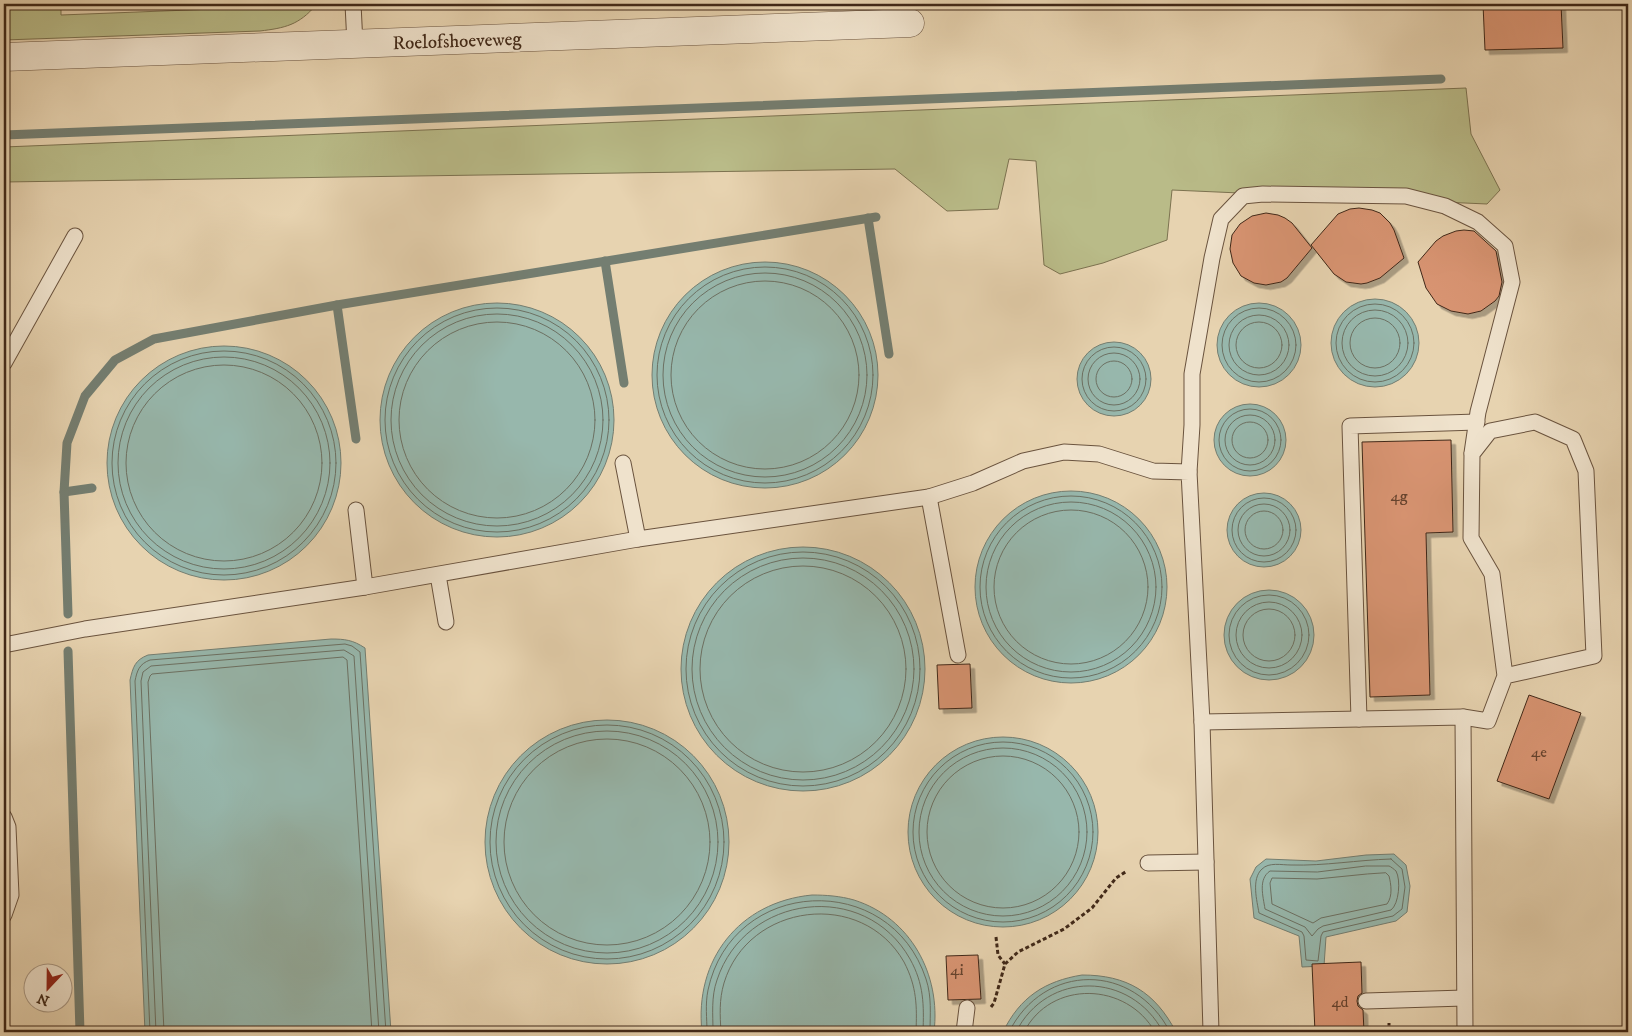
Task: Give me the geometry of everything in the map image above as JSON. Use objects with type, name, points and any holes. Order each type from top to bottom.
[{"type":"street","name":"Roelofshoeveweg","points":[[4,57],[910,23]]},
{"type":"lane","points":[[353,4],[355,44]]},
{"type":"lane","points":[[1202,722],[1462,717],[1488,721],[1505,676],[1492,574],[1471,538],[1472,454],[1477,422],[1512,282],[1505,246],[1478,222],[1445,206],[1406,196],[1263,194],[1243,196],[1221,219],[1212,258],[1192,374],[1189,472],[1202,722],[1211,1032]]},
{"type":"lane","points":[[4,363],[75,236]]},
{"type":"lane","points":[[1359,719],[1350,426],[1477,422]]},
{"type":"lane","points":[[1472,454],[1490,431],[1535,422],[1574,439],[1586,471],[1594,656],[1505,676]]},
{"type":"lane","points":[[4,645],[85,629],[438,575],[638,539],[929,497],[973,483],[1023,461],[1064,452],[1099,454],[1153,471],[1189,472]]},
{"type":"lane","points":[[623,464],[638,539]]},
{"type":"lane","points":[[929,497],[958,655]]},
{"type":"lane","points":[[356,510],[365,587]]},
{"type":"lane","points":[[438,575],[446,622]]},
{"type":"lane","points":[[1462,717],[1465,1032]]},
{"type":"lane","points":[[4,817],[8,827],[11,895],[4,915]]},
{"type":"lane","points":[[1148,863],[1206,862]]},
{"type":"lane","points":[[1366,1001],[1464,998]]},
{"type":"lane","points":[[964,1032],[968,1008]]},
{"type":"path","points":[[988,1010],[994,1003],[1006,964],[1018,952],[1064,929],[1092,908],[1116,878],[1137,864],[1148,863]]},
{"type":"path","points":[[996,937],[998,955],[1006,964]]},
{"type":"green space","points":[[4,4],[61,4],[61,15],[316,5],[304,17],[291,24],[260,31],[4,40]]},
{"type":"green space","points":[[1466,88],[1471,134],[1500,190],[1487,204],[1172,190],[1167,240],[1103,263],[1060,274],[1044,265],[1036,161],[1009,159],[998,209],[947,211],[895,169],[4,182],[4,147]]},
{"type":"water","points":[[754,262],[776,262],[808,270],[818,275],[837,287],[853,303],[870,332],[876,353],[878,375],[876,397],[870,418],[853,447],[837,463],[808,480],[776,488],[754,488],[722,480],[712,475],[693,463],[677,447],[660,418],[652,386],[652,364],[660,332],[665,322],[677,303],[693,287],[722,270]]},
{"type":"water","points":[[1375,299],[1392,302],[1406,312],[1416,326],[1419,343],[1416,360],[1406,374],[1392,384],[1375,387],[1358,384],[1344,374],[1334,360],[1331,343],[1334,326],[1344,312],[1358,302]]},
{"type":"water","points":[[497,303],[520,305],[542,312],[562,323],[580,337],[594,355],[605,375],[612,397],[614,420],[612,443],[605,465],[594,485],[580,503],[562,517],[542,528],[520,535],[497,537],[474,535],[452,528],[432,517],[414,503],[400,485],[389,465],[382,443],[380,420],[382,397],[389,375],[400,355],[414,337],[432,323],[452,312],[474,305]]},
{"type":"water","points":[[1259,303],[1275,306],[1289,315],[1298,329],[1301,345],[1298,361],[1289,375],[1275,384],[1259,387],[1243,384],[1229,375],[1220,361],[1217,345],[1220,329],[1229,315],[1243,306]]},
{"type":"water","points":[[1114,342],[1135,348],[1145,358],[1151,379],[1145,400],[1135,410],[1114,416],[1093,410],[1083,400],[1077,379],[1083,358],[1093,348]]},
{"type":"water","points":[[213,346],[235,346],[269,355],[289,366],[307,380],[321,398],[332,418],[339,440],[341,463],[339,486],[332,508],[321,528],[307,546],[279,566],[258,575],[235,580],[213,580],[179,571],[159,560],[141,546],[121,518],[112,497],[107,474],[107,452],[116,418],[127,398],[141,380],[169,360],[190,351]]},
{"type":"water","points":[[1257,404],[1276,414],[1284,426],[1286,440],[1284,454],[1276,466],[1264,474],[1243,476],[1224,466],[1216,454],[1214,433],[1224,414],[1236,406]]},
{"type":"water","points":[[1062,491],[1080,491],[1108,498],[1124,507],[1139,519],[1151,534],[1160,550],[1167,578],[1167,596],[1160,624],[1151,640],[1139,655],[1124,667],[1108,676],[1080,683],[1062,683],[1043,679],[1026,672],[1010,661],[997,648],[986,632],[979,615],[975,596],[975,578],[979,559],[986,542],[997,526],[1010,513],[1026,502],[1043,495]]},
{"type":"water","points":[[1257,493],[1271,493],[1285,499],[1295,509],[1301,523],[1299,544],[1285,561],[1271,567],[1257,567],[1243,561],[1233,551],[1227,537],[1227,523],[1233,509],[1243,499]]},
{"type":"water","points":[[803,547],[827,549],[850,556],[871,568],[889,583],[904,601],[916,622],[923,645],[925,669],[923,693],[916,716],[904,737],[889,755],[871,770],[850,782],[827,789],[803,791],[779,789],[756,782],[735,770],[717,755],[702,737],[690,716],[683,693],[681,669],[683,645],[690,622],[702,601],[717,583],[735,568],[756,556],[779,549]]},
{"type":"water","points":[[1269,590],[1286,594],[1301,603],[1310,618],[1314,635],[1310,652],[1301,667],[1286,676],[1269,680],[1252,676],[1237,667],[1228,652],[1224,635],[1228,618],[1237,603],[1252,594]]},
{"type":"water","points":[[331,639],[349,640],[365,648],[391,1032],[145,1032],[130,680],[134,668],[140,659],[148,655]]},
{"type":"water","points":[[607,720],[631,722],[654,729],[675,741],[693,756],[708,774],[720,795],[727,818],[729,842],[727,866],[720,889],[708,910],[693,928],[675,943],[654,955],[631,962],[607,964],[583,962],[560,955],[539,943],[521,928],[506,910],[494,889],[487,866],[485,842],[487,818],[494,795],[506,774],[521,756],[539,741],[560,729],[583,722]]},
{"type":"water","points":[[1003,737],[1022,739],[1039,744],[1056,753],[1070,765],[1082,779],[1091,796],[1096,813],[1098,832],[1096,851],[1091,868],[1082,885],[1070,899],[1056,911],[1039,920],[1022,925],[1003,927],[984,925],[967,920],[950,911],[936,899],[924,885],[915,868],[910,851],[908,832],[910,813],[915,796],[924,779],[936,765],[950,753],[967,744],[984,739]]},
{"type":"water","points":[[1394,854],[1406,865],[1410,886],[1407,912],[1396,921],[1326,937],[1324,966],[1302,967],[1299,936],[1254,918],[1250,879],[1256,867],[1266,859],[1316,861],[1366,855]]},
{"type":"water","points":[[812,895],[854,900],[892,920],[906,935],[918,951],[927,970],[935,1011],[934,1032],[702,1032],[701,1006],[706,981],[714,959],[727,939],[743,922],[763,909],[786,900]]},
{"type":"water","points":[[1082,975],[1113,978],[1126,982],[1138,989],[1159,1006],[1176,1032],[1003,1032],[1017,1009],[1035,993],[1045,986]]},
{"type":"building","points":[[1483,4],[1561,4],[1563,48],[1485,50]]},
{"type":"building","points":[[1359,208],[1380,213],[1390,223],[1404,258],[1380,278],[1361,284],[1346,282],[1334,274],[1311,245],[1338,214],[1350,209]]},
{"type":"building","points":[[1266,213],[1278,215],[1292,223],[1312,248],[1287,278],[1281,282],[1266,285],[1254,283],[1241,276],[1233,263],[1230,249],[1232,235],[1240,224],[1252,216]]},
{"type":"building","points":[[1464,230],[1474,231],[1496,251],[1502,282],[1499,296],[1495,301],[1481,311],[1468,314],[1451,311],[1437,304],[1426,288],[1418,262],[1436,241],[1443,236]]},
{"type":"building","points":[[1451,440],[1453,532],[1426,533],[1430,695],[1370,697],[1362,442]]},
{"type":"building","points":[[970,664],[972,708],[939,709],[937,665]]},
{"type":"building","points":[[1529,695],[1581,713],[1549,799],[1497,781]]},
{"type":"building","points":[[978,955],[981,999],[948,1000],[946,956]]},
{"type":"building","points":[[1361,962],[1362,993],[1358,996],[1357,1001],[1358,1006],[1363,1010],[1364,1032],[1315,1032],[1312,964]]},
{"type":"waterway","points":[[4,135],[1441,79]]},
{"type":"waterway","points":[[92,488],[64,492],[67,443],[85,396],[115,360],[154,339],[337,305],[876,217]]},
{"type":"waterway","points":[[868,218],[889,354]]},
{"type":"waterway","points":[[605,261],[624,383]]},
{"type":"waterway","points":[[337,305],[356,439]]},
{"type":"waterway","points":[[64,492],[68,614]]},
{"type":"waterway","points":[[68,651],[80,1032]]}]
